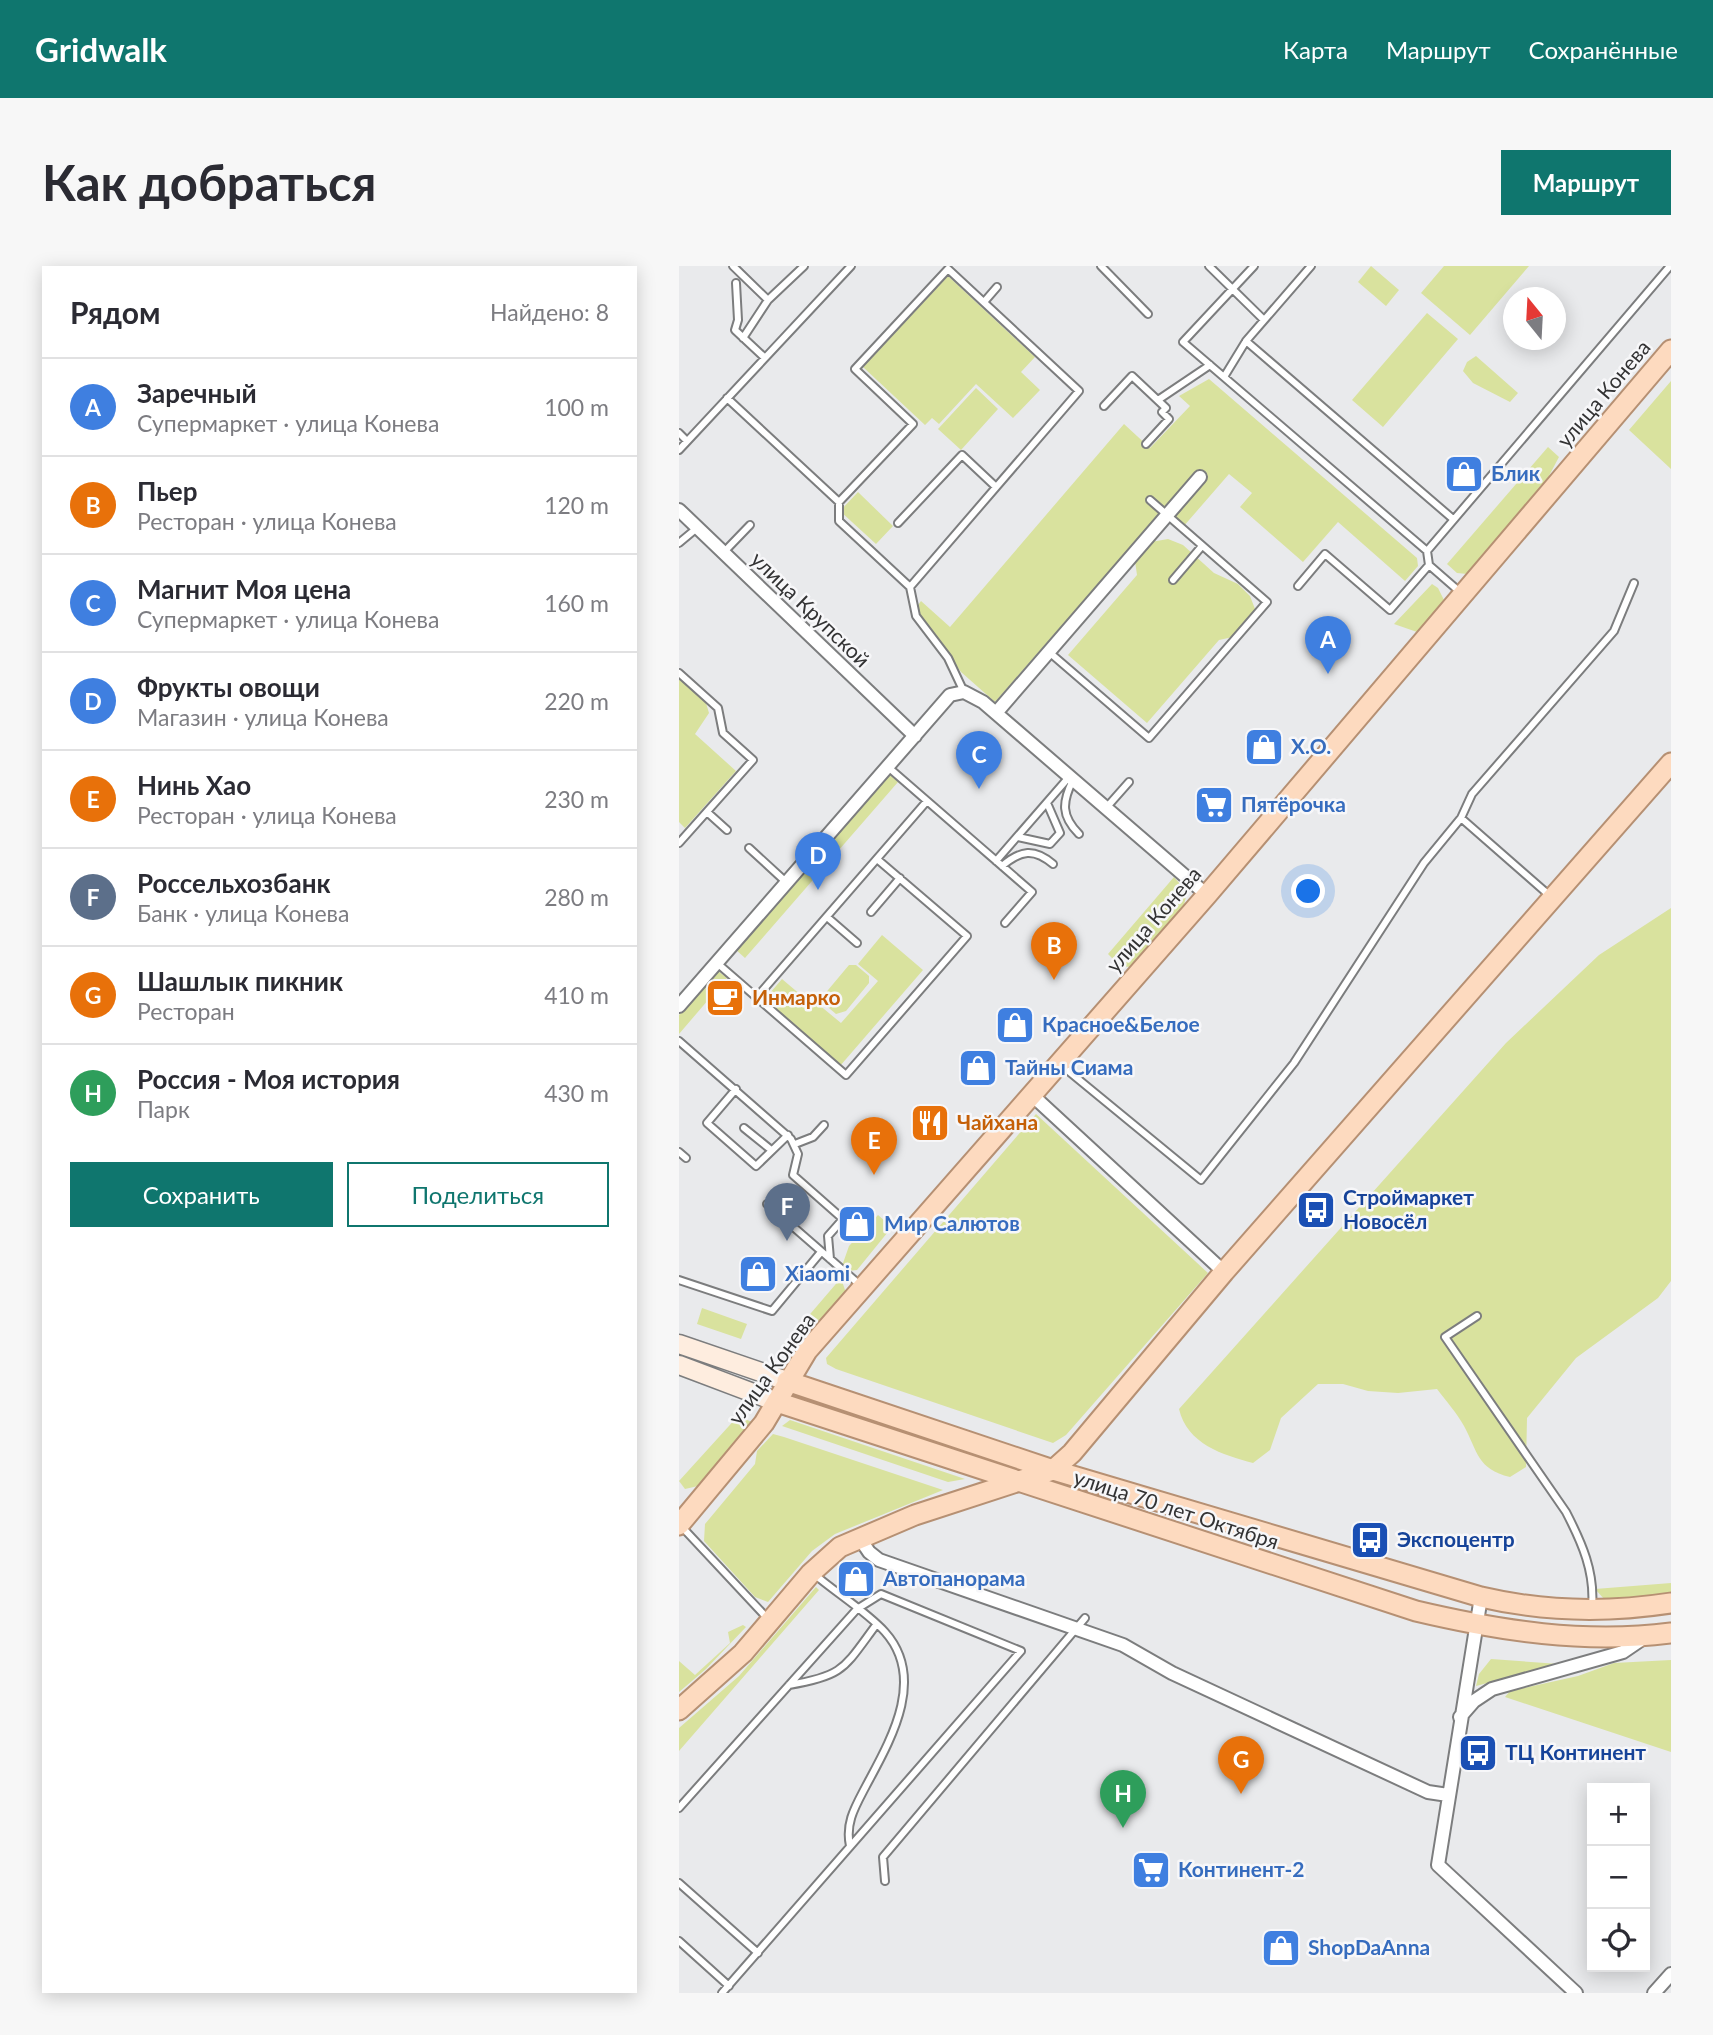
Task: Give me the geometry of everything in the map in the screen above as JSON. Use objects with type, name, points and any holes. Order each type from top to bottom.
[{"type":"main road","name":"улица Конева","points":[[679,1525],[764,1423],[807,1351],[1207,895],[1671,350]]},
{"type":"main road","points":[[679,1710],[724,1671],[811,1573],[840,1548],[859,1537],[1053,1470],[1072,1453],[1224,1272],[1671,763]]},
{"type":"main road","name":"улица 70 лет Октября","points":[[679,1344],[1053,1470],[1481,1597],[1524,1606],[1592,1611],[1671,1603]]},
{"type":"main road","name":"улица 70 лет Октября","points":[[679,1366],[777,1402],[1019,1483],[1416,1611],[1474,1625],[1536,1635],[1645,1636],[1671,1633]]},
{"type":"street","points":[[996,713],[1200,477]]},
{"type":"street","name":"улица Крупской","points":[[679,510],[915,736]]},
{"type":"street","points":[[679,1006],[950,695],[964,692],[996,713],[1207,895]]},
{"type":"street","points":[[1032,1096],[1224,1272]]},
{"type":"street","points":[[859,1537],[879,1560],[1081,1623],[1172,1673],[1428,1792],[1448,1796]]},
{"type":"street","points":[[1481,1597],[1474,1625],[1438,1865],[1576,1993]]},
{"type":"street","points":[[1460,1717],[1473,1701],[1492,1689],[1623,1652],[1645,1636]]},
{"type":"street","points":[[1654,1993],[1670,1977]]},
{"type":"lane","points":[[733,266],[768,300]]},
{"type":"lane","points":[[743,338],[768,300],[803,266]]},
{"type":"lane","points":[[679,450],[851,266]]},
{"type":"lane","points":[[1101,266],[1148,314]]},
{"type":"lane","points":[[1209,266],[1264,320]]},
{"type":"lane","points":[[1254,266],[1183,342],[1427,551],[1429,565],[1464,595]]},
{"type":"lane","points":[[1224,377],[1246,341],[1311,266]]},
{"type":"lane","points":[[1427,551],[1670,266]]},
{"type":"lane","points":[[910,587],[1079,391],[949,269],[855,369],[913,424],[839,502],[839,521],[910,587],[916,617],[948,658],[964,692]]},
{"type":"lane","points":[[736,283],[738,320],[735,330],[765,358]]},
{"type":"lane","points":[[984,302],[997,287]]},
{"type":"lane","points":[[1246,341],[1453,519]]},
{"type":"lane","points":[[1158,400],[1210,365]]},
{"type":"lane","points":[[1104,406],[1132,376],[1166,408],[1161,412],[1169,419],[1146,444]]},
{"type":"lane","points":[[727,398],[839,502]]},
{"type":"lane","points":[[679,433],[687,441]]},
{"type":"lane","points":[[898,523],[962,455],[996,487]]},
{"type":"lane","points":[[1049,652],[1149,738],[1267,602],[1150,500]]},
{"type":"lane","points":[[723,552],[750,525]]},
{"type":"lane","points":[[679,542],[697,528]]},
{"type":"lane","points":[[1173,580],[1202,546]]},
{"type":"lane","points":[[1298,586],[1325,554],[1390,610],[1429,565]]},
{"type":"lane","points":[[1059,1063],[1201,1180],[1294,1063],[1424,863],[1461,818],[1472,794],[1614,631],[1635,583]]},
{"type":"lane","points":[[679,673],[718,708],[723,733],[753,760],[679,842]]},
{"type":"lane","points":[[888,767],[1032,892],[1005,923]]},
{"type":"lane","points":[[999,863],[1018,836],[1071,778]]},
{"type":"lane","points":[[1071,778],[1064,802],[1065,815],[1079,834]]},
{"type":"lane","points":[[1106,808],[1129,782]]},
{"type":"lane","points":[[757,998],[927,801]]},
{"type":"lane","points":[[1018,836],[1051,844],[1060,833],[1047,803]]},
{"type":"lane","points":[[707,812],[727,830]]},
{"type":"lane","points":[[1461,818],[1552,898]]},
{"type":"lane","points":[[749,848],[787,883]]},
{"type":"lane","points":[[999,863],[1023,852],[1032,851],[1053,864]]},
{"type":"lane","points":[[717,963],[846,1075],[967,936],[877,859]]},
{"type":"lane","points":[[871,912],[900,878]]},
{"type":"lane","points":[[827,917],[857,943]]},
{"type":"lane","points":[[679,1041],[795,1144],[797,1154],[793,1175],[843,1219],[828,1236],[830,1259]]},
{"type":"lane","points":[[736,1090],[706,1123],[756,1166],[770,1149],[788,1135]]},
{"type":"lane","points":[[795,1144],[813,1137],[824,1125]]},
{"type":"lane","points":[[744,1128],[770,1149]]},
{"type":"lane","points":[[679,1152],[687,1158]]},
{"type":"lane","points":[[767,1204],[863,1288]]},
{"type":"lane","points":[[679,1280],[772,1311],[821,1252]]},
{"type":"lane","points":[[1477,1316],[1445,1337],[1566,1512],[1582,1543],[1589,1568],[1592,1611]]},
{"type":"lane","points":[[679,1525],[769,1620]]},
{"type":"lane","points":[[811,1573],[885,1632],[898,1651],[903,1672],[903,1702],[894,1735],[851,1814],[847,1832],[851,1846]]},
{"type":"lane","points":[[679,1808],[857,1609],[881,1594],[1021,1651],[722,1993]]},
{"type":"lane","points":[[885,1881],[883,1857],[1081,1623]]},
{"type":"lane","points":[[789,1685],[825,1679],[844,1669],[876,1625]]},
{"type":"lane","points":[[679,1883],[758,1953]]},
{"type":"lane","points":[[679,1941],[729,1986]]},
{"type":"green space","points":[[1371,266],[1399,290],[1386,306],[1358,282]]},
{"type":"green space","points":[[1444,266],[1529,266],[1511,287],[1503,287],[1503,296],[1470,335],[1421,293]]},
{"type":"green space","points":[[948,276],[1035,357],[1021,372],[1040,390],[1013,418],[976,384],[939,424],[932,418],[925,425],[863,367]]},
{"type":"green space","points":[[1427,313],[1458,339],[1383,427],[1352,400]]},
{"type":"green space","points":[[1476,356],[1518,393],[1510,402],[1473,383],[1463,371],[1467,362]]},
{"type":"green space","points":[[1209,379],[1417,558],[1418,566],[1405,581],[1338,522],[1303,562],[1240,507],[1252,493],[1229,474],[1183,527],[1170,515],[1205,477],[1197,471],[995,702],[961,672],[919,616],[916,608],[921,601],[950,627],[1124,424],[1150,448],[1190,406],[1179,396]]},
{"type":"green space","points":[[1671,381],[1671,469],[1629,430]]},
{"type":"green space","points":[[976,388],[998,409],[961,450],[938,429]]},
{"type":"green space","points":[[1548,447],[1559,457],[1543,487],[1467,574],[1457,573],[1447,564]]},
{"type":"green space","points":[[858,492],[893,526],[876,544],[840,511]]},
{"type":"green space","points":[[1168,539],[1183,545],[1214,573],[1238,584],[1250,596],[1255,609],[1253,623],[1242,635],[1219,640],[1147,723],[1068,655],[1137,575],[1135,561],[1151,542]]},
{"type":"green space","points":[[1432,584],[1438,588],[1444,600],[1417,632],[1394,624]]},
{"type":"green space","points":[[679,679],[706,703],[709,713],[695,734],[736,771],[685,828],[679,822]]},
{"type":"green space","points":[[890,775],[898,782],[745,958],[735,949]]},
{"type":"green space","points":[[1174,877],[1187,892],[1184,905],[1130,967],[1120,966],[1108,954]]},
{"type":"green space","points":[[1671,908],[1671,1281],[1658,1298],[1576,1358],[1527,1418],[1526,1467],[1510,1477],[1499,1474],[1485,1464],[1461,1421],[1437,1389],[1398,1393],[1368,1391],[1343,1384],[1318,1384],[1281,1418],[1270,1450],[1253,1463],[1219,1452],[1198,1439],[1183,1421],[1179,1409],[1506,1043],[1599,955]]},
{"type":"green space","points":[[882,935],[923,970],[840,1066],[773,1006],[770,993],[782,979],[815,1007],[818,1004],[841,1023],[878,981],[858,964]]},
{"type":"green space","points":[[849,965],[856,965],[869,976],[869,983],[846,1011],[836,1014],[823,1003],[823,996]]},
{"type":"green space","points":[[718,971],[727,978],[679,1034],[679,1015]]},
{"type":"green space","points":[[1036,1114],[1208,1273],[1066,1435],[1053,1443],[836,1369],[827,1364],[826,1358]]},
{"type":"green space","points":[[878,1215],[892,1227],[857,1270],[848,1271],[842,1266],[849,1246]]},
{"type":"green space","points":[[841,1278],[846,1293],[792,1354],[781,1348]]},
{"type":"green space","points":[[702,1308],[747,1324],[741,1339],[697,1324]]},
{"type":"green space","points":[[738,1416],[752,1422],[698,1486],[685,1489],[679,1481]]},
{"type":"green space","points":[[790,1420],[965,1479],[948,1482],[782,1426]]},
{"type":"green space","points":[[773,1434],[943,1490],[835,1534],[812,1551],[768,1602],[755,1597],[704,1541],[705,1524],[755,1464],[757,1451]]},
{"type":"green space","points":[[1671,1583],[1671,1595],[1605,1600],[1595,1589]]},
{"type":"green space","points":[[816,1587],[819,1590],[679,1751],[679,1728],[739,1676]]},
{"type":"green space","points":[[743,1625],[746,1627],[706,1669],[679,1692],[679,1661],[695,1675],[730,1643],[728,1632]]},
{"type":"green space","points":[[1491,1659],[1559,1664],[1476,1686],[1479,1674]]},
{"type":"green space","points":[[1671,1660],[1671,1752],[1505,1697],[1510,1691],[1578,1676],[1614,1663]]},
{"type":"place","name":"Блик","points":[[1464,474]]},
{"type":"place","name":"Заречный","points":[[1328,674]]},
{"type":"place","name":"X.O.","points":[[1264,747]]},
{"type":"place","name":"Магнит Моя цена","points":[[979,789]]},
{"type":"place","name":"Пятёрочка","points":[[1214,805]]},
{"type":"place","name":"Фрукты овощи","points":[[818,890]]},
{"type":"place","name":"Пьер","points":[[1054,980]]},
{"type":"place","name":"Инмарко","points":[[725,998]]},
{"type":"place","name":"Красное&Белое","points":[[1015,1025]]},
{"type":"place","name":"Тайны Сиама","points":[[978,1068]]},
{"type":"place","name":"Чайхана","points":[[930,1123]]},
{"type":"place","name":"Нинь Хао","points":[[874,1175]]},
{"type":"place","name":"Строймаркет Новосёл","points":[[1316,1210]]},
{"type":"place","name":"Мир Салютов","points":[[857,1224]]},
{"type":"place","name":"Россельхозбанк","points":[[787,1241]]},
{"type":"place","name":"Xiaomi","points":[[758,1274]]},
{"type":"place","name":"Экспоцентр","points":[[1370,1540]]},
{"type":"place","name":"Автопанорама","points":[[856,1579]]},
{"type":"place","name":"ТЦ Континент","points":[[1478,1753]]},
{"type":"place","name":"Шашлык пикник","points":[[1241,1794]]},
{"type":"place","name":"Россия - Моя история","points":[[1123,1828]]},
{"type":"place","name":"Континент-2","points":[[1151,1870]]},
{"type":"place","name":"ShopDaAnna","points":[[1281,1948]]}]
